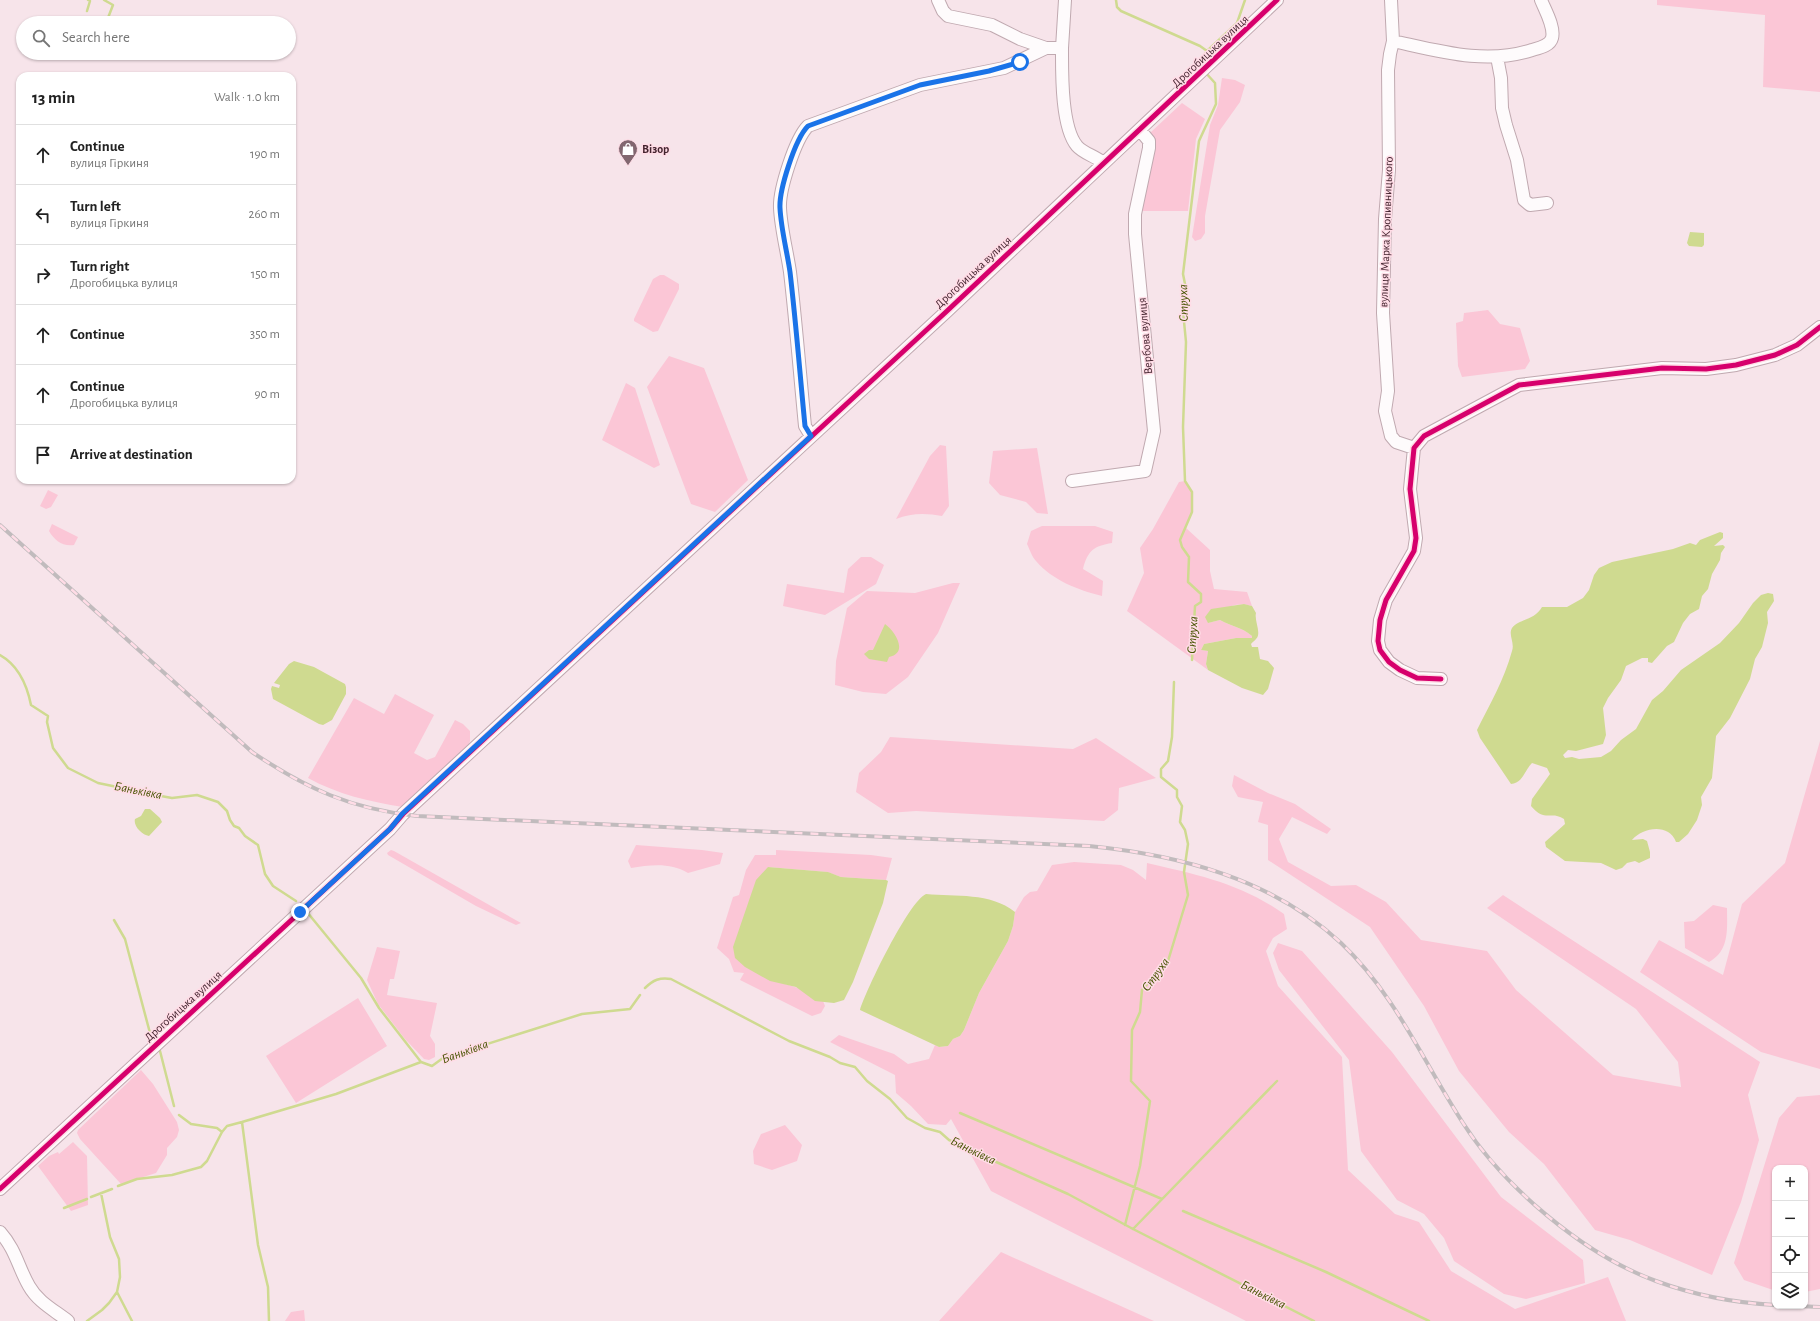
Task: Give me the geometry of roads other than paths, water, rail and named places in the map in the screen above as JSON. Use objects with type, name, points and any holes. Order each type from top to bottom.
[{"type":"street","points":[[938,0],[943,11],[948,16],[992,25],[1020,39],[1046,48],[1062,48]]},
{"type":"street","points":[[1065,0],[1062,48],[1063,95],[1073,139],[1077,146],[1103,163]]},
{"type":"street","name":"Дрогобицька вулиця","points":[[0,1188],[380,838],[402,814],[1204,71],[1277,0]]},
{"type":"street","name":"вулиця Марка Кропивницького","points":[[1391,0],[1393,42],[1390,54],[1388,77],[1389,170],[1385,219],[1383,313],[1388,391],[1385,412],[1391,436],[1396,442],[1414,448]]},
{"type":"street","points":[[1393,42],[1462,56],[1497,57],[1527,52],[1542,47],[1549,43],[1552,38],[1553,31],[1541,0]]},
{"type":"street","points":[[811,436],[805,426],[790,272],[780,208],[783,186],[798,141],[803,131],[808,126],[920,85],[1004,68],[1046,48]]},
{"type":"street","points":[[1497,57],[1501,78],[1502,108],[1517,160],[1524,200],[1530,205],[1547,203]]},
{"type":"street","name":"Вербова вулиця","points":[[1072,482],[1145,471],[1154,431],[1135,234],[1135,214],[1149,148],[1149,141],[1140,130]]},
{"type":"street","points":[[1441,679],[1417,678],[1400,670],[1389,662],[1380,650],[1378,641],[1380,620],[1386,600],[1414,551],[1416,538],[1410,489],[1414,448],[1424,436],[1519,386],[1662,368],[1706,369],[1736,366],[1775,355],[1797,345],[1820,326]]},
{"type":"street","points":[[0,1232],[13,1249],[28,1285],[43,1303],[68,1321]]},
{"type":"waterway","points":[[87,11],[90,1],[88,0]]},
{"type":"waterway","points":[[104,0],[113,5],[109,16]]},
{"type":"waterway","name":"Струха","points":[[1116,0],[1117,7],[1121,11],[1200,46],[1207,51],[1199,61],[1200,67]]},
{"type":"waterway","points":[[1207,51],[1237,23],[1245,0]]},
{"type":"waterway","name":"Струха","points":[[1192,660],[1195,606],[1201,602],[1201,594],[1188,582],[1189,557],[1182,547],[1180,540],[1192,512],[1192,492],[1185,481],[1183,427],[1186,342],[1182,301],[1186,289],[1183,274],[1199,141],[1216,104],[1215,83],[1205,72]]},
{"type":"waterway","name":"Баньківка","points":[[0,655],[12,664],[21,676],[31,705],[48,716],[47,722],[53,748],[68,768],[98,783],[133,791],[172,798],[197,795],[218,802],[227,811],[234,826],[239,828],[245,836],[258,845],[265,874],[273,886],[296,901]]},
{"type":"waterway","name":"Струха","points":[[1125,1225],[1140,1166],[1150,1101],[1131,1081],[1132,1030],[1140,1012],[1142,990],[1168,961],[1188,895],[1184,872],[1188,844],[1185,830],[1180,822],[1182,806],[1177,797],[1177,790],[1161,777],[1161,769],[1168,761],[1172,737],[1174,682]]},
{"type":"waterway","name":"Баньківка","points":[[307,912],[361,978],[379,1008],[421,1062],[432,1066],[443,1058],[582,1014],[630,1009],[640,995]]},
{"type":"waterway","points":[[114,920],[125,939],[150,1033]]},
{"type":"waterway","name":"Баньківка","points":[[645,988],[657,980],[663,978],[671,979],[789,1041],[830,1057],[840,1063],[855,1067],[867,1081],[890,1099],[907,1118],[925,1128],[940,1132],[949,1140],[1068,1194],[1133,1229],[1314,1321]]},
{"type":"waterway","points":[[160,1051],[174,1106]]},
{"type":"waterway","points":[[269,1321],[268,1287],[258,1245],[242,1122],[336,1094],[421,1062]]},
{"type":"waterway","points":[[1133,1229],[1277,1081]]},
{"type":"waterway","points":[[960,1113],[1162,1199]]},
{"type":"waterway","points":[[179,1115],[191,1124],[217,1128],[222,1132]]},
{"type":"waterway","points":[[118,1186],[137,1179],[172,1175],[201,1167],[207,1161],[222,1132],[227,1126],[242,1122]]},
{"type":"waterway","points":[[91,1197],[112,1189]]},
{"type":"waterway","points":[[87,1321],[109,1303],[117,1292],[120,1277],[119,1259],[110,1237],[101,1193]]},
{"type":"waterway","points":[[64,1208],[87,1199]]},
{"type":"waterway","points":[[1183,1211],[1326,1272],[1429,1321]]},
{"type":"waterway","points":[[117,1292],[132,1321]]},
{"type":"railway","points":[[0,525],[252,752],[311,787],[350,802],[393,813],[417,816],[1089,846],[1123,850],[1191,864],[1223,874],[1255,887],[1285,902],[1314,921],[1341,943],[1360,963],[1393,1006],[1448,1100],[1480,1147],[1500,1171],[1548,1216],[1601,1254],[1656,1281],[1715,1298],[1772,1305]]},
{"type":"railway","points":[[1808,1306],[1820,1307]]},
{"type":"place","name":"Візор","points":[[628,166]]}]
